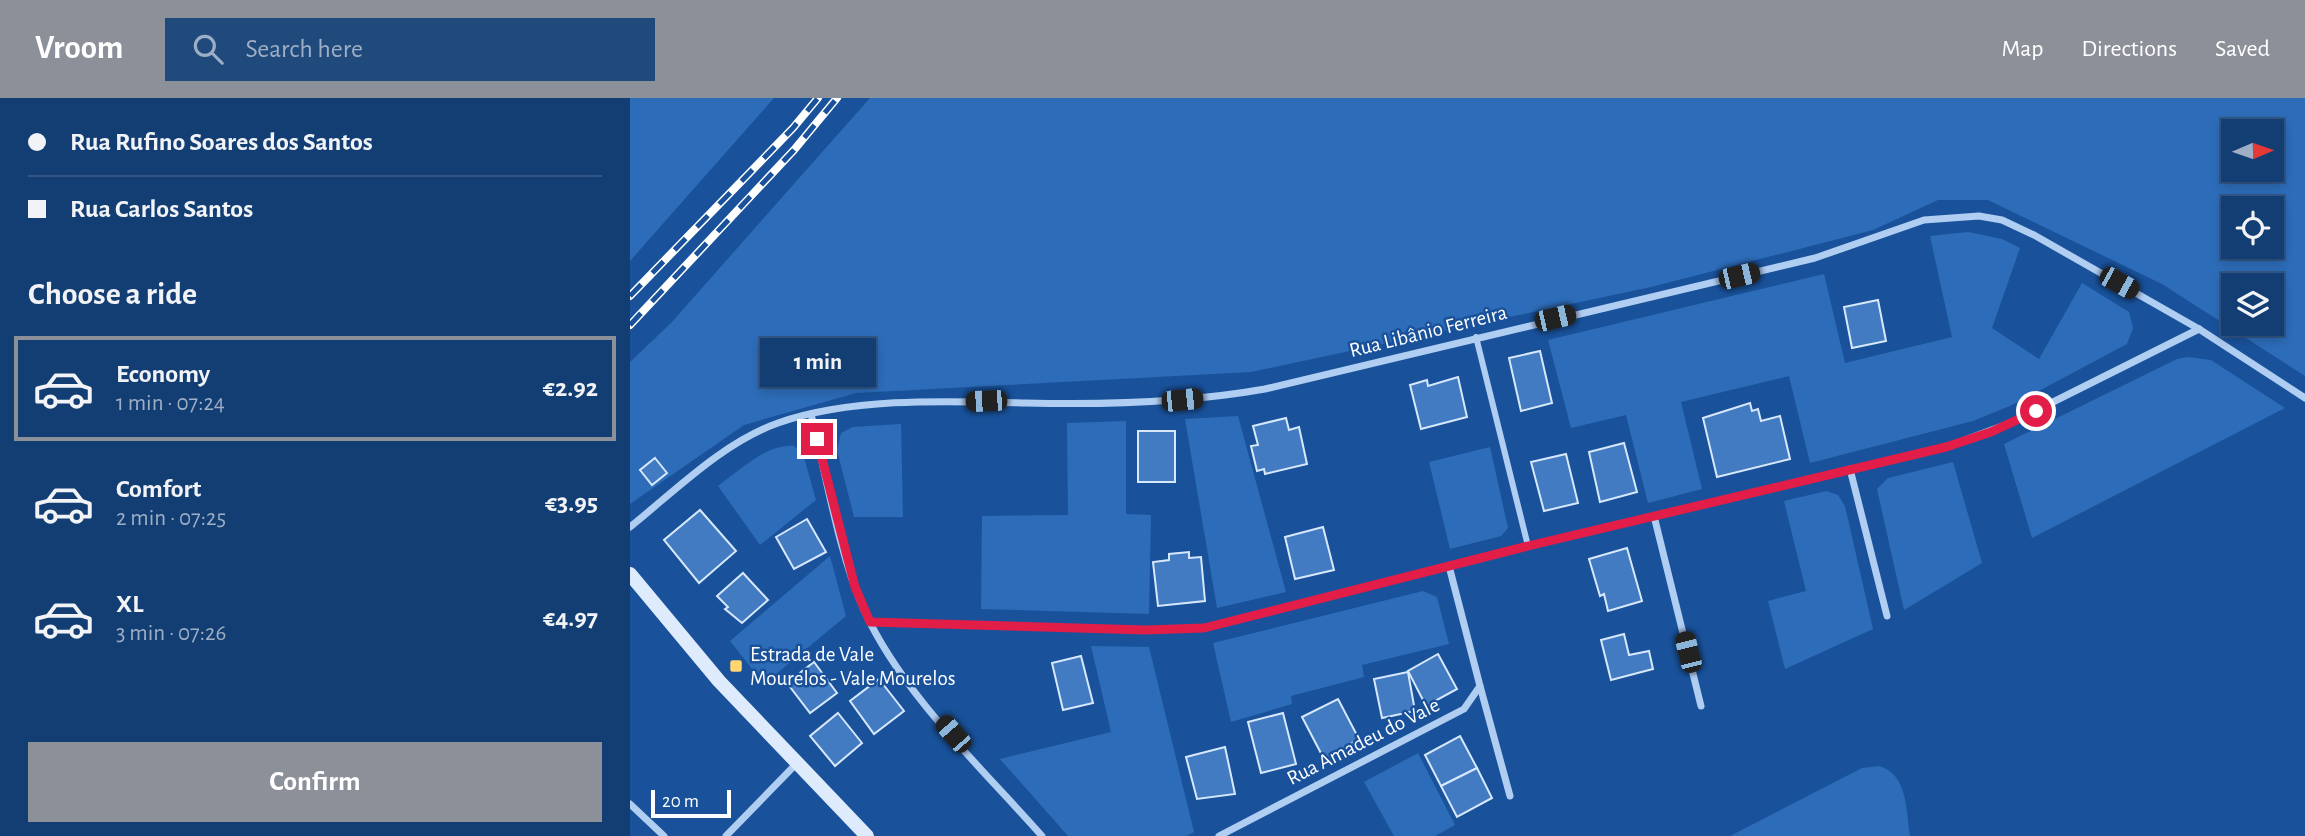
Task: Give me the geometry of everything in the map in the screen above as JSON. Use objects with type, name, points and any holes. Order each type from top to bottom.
[{"type":"main road","points":[[630,574],[715,676],[867,836]]},
{"type":"street","name":"Rua Libânio Ferreira","points":[[630,527],[744,439],[777,424],[811,414],[856,407],[948,402],[1080,403],[1225,396],[1265,389],[1803,261],[1924,220],[1954,215],[1979,216],[2018,227],[2199,329],[2305,398]]},
{"type":"street","points":[[870,622],[1194,629],[1528,546],[1946,447],[1991,432],[2199,329]]},
{"type":"street","points":[[1476,337],[1528,546]]},
{"type":"street","points":[[811,414],[855,587],[870,622],[917,693],[1042,836]]},
{"type":"street","points":[[1850,469],[1887,616]]},
{"type":"street","points":[[1654,516],[1701,706]]},
{"type":"street","points":[[1449,566],[1510,796]]},
{"type":"street","name":"Rua Amadeu do Vale","points":[[1219,836],[1464,709],[1480,686]]},
{"type":"street","points":[[726,836],[796,764]]},
{"type":"street","points":[[630,804],[664,836]]},
{"type":"shaded area","points":[[630,98],[774,98],[630,261]]},
{"type":"shaded area","points":[[870,98],[2305,98],[2305,376],[2243,336],[2284,336],[2284,273],[2221,273],[2221,322],[2162,284],[1988,200],[1938,200],[1873,230],[1651,287],[1251,372],[856,393],[744,425],[630,504],[630,362],[671,323]]},
{"type":"shaded area","points":[[1968,232],[2002,239],[2020,248],[1992,328],[2039,359],[2082,283],[2129,312],[2133,328],[2127,344],[2012,405],[1973,421],[1810,463],[1789,376],[1681,402],[1702,489],[1648,503],[1626,415],[1571,428],[1548,340],[1824,274],[1845,363],[1952,337],[1930,236]]},
{"type":"shaded area","points":[[2188,357],[2211,360],[2285,408],[2032,538],[2004,444],[2177,359]]},
{"type":"shaded area","points":[[1238,416],[1286,592],[1217,608],[1185,419]]},
{"type":"shaded area","points":[[1126,421],[1126,514],[1151,515],[1149,614],[981,609],[982,516],[1068,515],[1067,423]]},
{"type":"shaded area","points":[[901,424],[903,517],[854,517],[837,450],[841,433],[853,427]]},
{"type":"shaded area","points":[[784,446],[794,446],[803,454],[816,500],[760,545],[718,486],[763,454]]},
{"type":"shaded area","points":[[1490,447],[1508,528],[1501,536],[1450,549],[1429,462]]},
{"type":"shaded area","points":[[1953,462],[1982,563],[1904,610],[1877,489],[1888,478]]},
{"type":"shaded area","points":[[1826,491],[1838,495],[1845,506],[1873,629],[1785,669],[1768,601],[1806,591],[1784,501]]},
{"type":"shaded area","points":[[830,556],[846,616],[764,684],[730,641]]},
{"type":"shaded area","points":[[1423,591],[1437,597],[1449,644],[1362,665],[1364,677],[1291,696],[1292,704],[1231,722],[1213,643]]},
{"type":"shaded area","points":[[1091,646],[1149,647],[1194,832],[1186,836],[1068,836],[1000,759],[1111,732]]},
{"type":"shaded area","points":[[1418,753],[1455,825],[1435,836],[1394,836],[1364,782]]},
{"type":"shaded area","points":[[1879,766],[1896,777],[1900,785],[1910,836],[1730,836],[1862,768]]},
{"type":"building","points":[[1878,300],[1886,341],[1852,348],[1844,307]]},
{"type":"building","points":[[1540,351],[1552,403],[1521,411],[1509,358]]},
{"type":"building","points":[[1458,377],[1467,417],[1421,429],[1410,385],[1427,380],[1428,386]]},
{"type":"building","points":[[1750,403],[1752,411],[1758,409],[1761,421],[1780,416],[1790,459],[1717,477],[1703,418]]},
{"type":"building","points":[[1286,418],[1289,430],[1299,427],[1307,464],[1265,474],[1264,469],[1257,471],[1251,446],[1258,445],[1253,426]]},
{"type":"building","points":[[1138,431],[1175,431],[1175,482],[1138,482]]},
{"type":"building","points":[[1624,443],[1637,492],[1600,502],[1589,452]]},
{"type":"building","points":[[1566,454],[1578,503],[1544,511],[1531,462]]},
{"type":"building","points":[[655,458],[667,473],[652,485],[640,470]]},
{"type":"building","points":[[700,510],[736,551],[699,583],[664,540]]},
{"type":"building","points":[[807,519],[826,552],[794,569],[776,537]]},
{"type":"building","points":[[1323,527],[1334,570],[1295,579],[1285,537]]},
{"type":"building","points":[[1627,548],[1642,601],[1608,611],[1604,594],[1600,596],[1589,559]]},
{"type":"building","points":[[1189,552],[1189,558],[1201,557],[1205,601],[1158,606],[1153,562],[1169,560],[1169,554]]},
{"type":"building","points":[[743,573],[768,600],[742,623],[725,609],[728,607],[717,596]]},
{"type":"building","points":[[1624,634],[1629,655],[1649,651],[1653,669],[1611,680],[1601,640]]},
{"type":"building","points":[[1438,654],[1457,689],[1426,706],[1408,671]]},
{"type":"building","points":[[1081,656],[1093,703],[1063,710],[1052,663]]},
{"type":"building","points":[[814,662],[837,693],[810,713],[787,683]]},
{"type":"building","points":[[1408,672],[1415,711],[1382,718],[1374,679]]},
{"type":"building","points":[[879,679],[904,711],[874,734],[850,701]]},
{"type":"building","points":[[1338,699],[1359,739],[1324,759],[1302,717]]},
{"type":"building","points":[[838,713],[862,743],[835,766],[810,736]]},
{"type":"building","points":[[1283,713],[1296,764],[1261,773],[1248,722]]},
{"type":"building","points":[[1460,736],[1477,768],[1441,786],[1425,755]]},
{"type":"building","points":[[1225,747],[1235,794],[1197,799],[1186,757]]},
{"type":"building","points":[[1477,768],[1492,798],[1457,817],[1441,786]]},
{"type":"railway","points":[[630,296],[793,128],[818,98]]},
{"type":"railway","points":[[630,325],[794,150],[837,98]]},
{"type":"place","name":"Estrada de Vale Mourelos - Vale Mourelos","points":[[736,666]]},
{"type":"route","points":[[817,439],[855,587],[870,622],[1174,630],[1204,628],[1234,621],[1528,546],[1946,447],[1991,432],[2036,411]]}]
